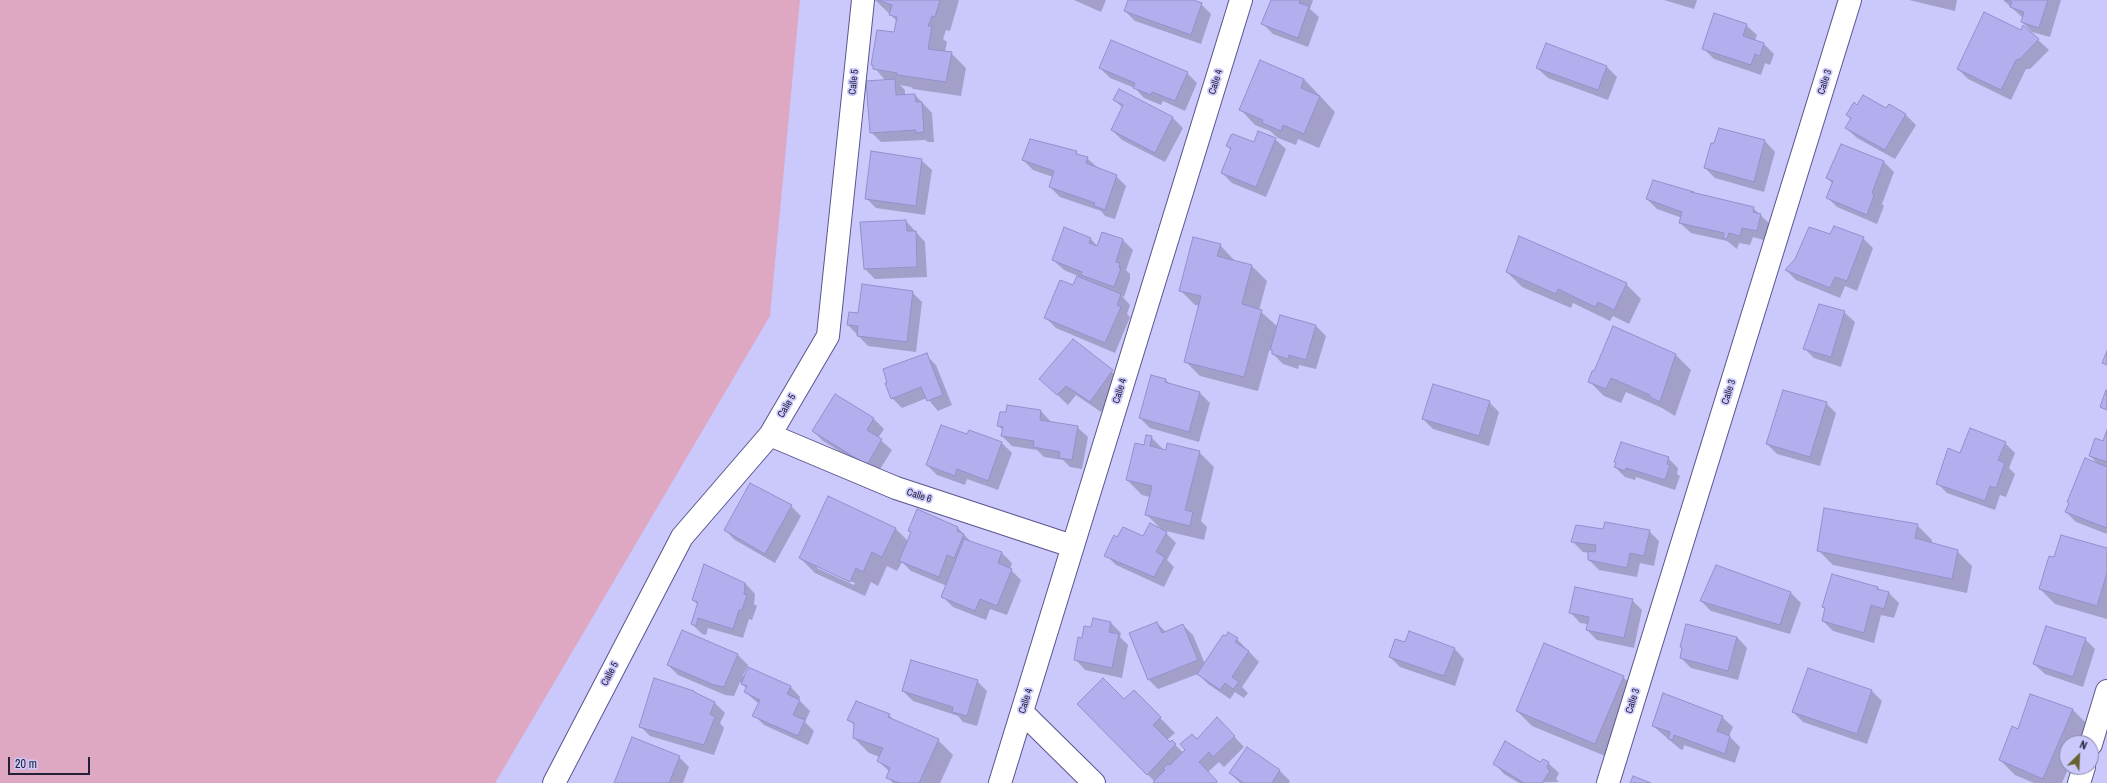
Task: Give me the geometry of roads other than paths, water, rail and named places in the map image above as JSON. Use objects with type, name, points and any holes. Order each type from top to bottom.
[{"type":"street","name":"Calle 5","points":[[554,783],[682,537],[770,434],[828,336],[862,0]]},
{"type":"street","name":"Calle 4","points":[[1000,783],[1241,0]]},
{"type":"street","name":"Calle 3","points":[[1608,783],[1850,0]]},
{"type":"street","name":"Calle 6","points":[[770,434],[896,488],[1072,546]]},
{"type":"street","points":[[2094,735],[2107,691]]},
{"type":"street","points":[[1022,713],[1094,783]]}]
